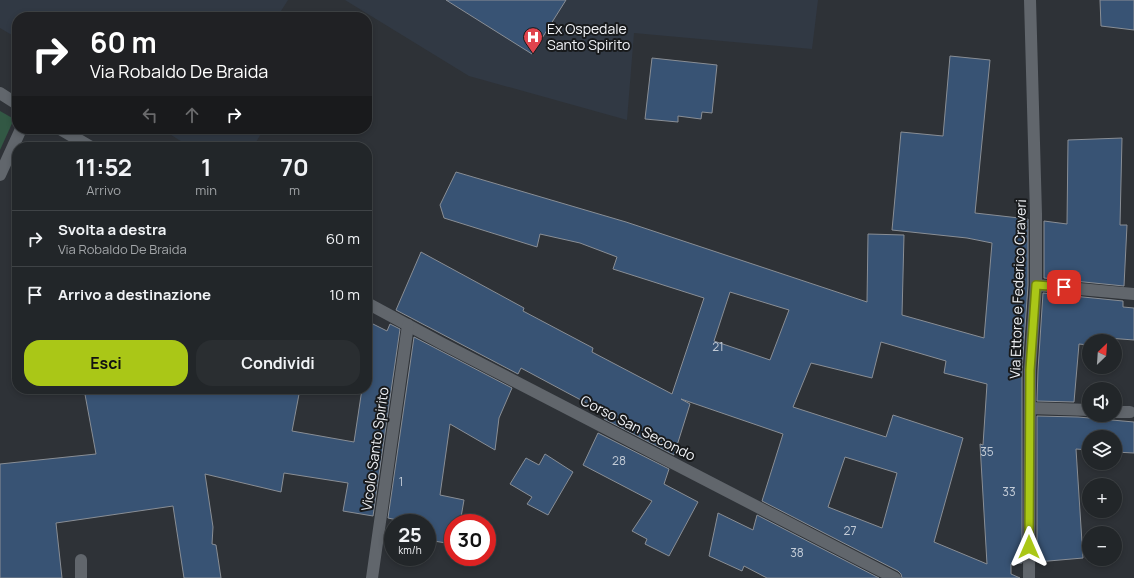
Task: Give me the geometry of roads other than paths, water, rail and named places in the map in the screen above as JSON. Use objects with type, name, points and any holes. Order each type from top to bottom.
[{"type":"street","name":"Via Ettore e Federico Craveri","points":[[1029,578],[1030,370],[1036,285],[1036,214],[1031,1]]},
{"type":"street","points":[[0,93],[12,101]]},
{"type":"street","points":[[69,134],[83,142]]},
{"type":"street","points":[[0,174],[12,148]]},
{"type":"street","points":[[1036,285],[1134,294]]},
{"type":"street","name":"Corso San Secondo","points":[[372,306],[895,578]]},
{"type":"street","name":"Vicolo Santo Spirito","points":[[372,578],[408,325]]},
{"type":"street","points":[[1030,408],[1082,410]]},
{"type":"street","points":[[1122,412],[1130,412]]},
{"type":"street","points":[[81,560],[81,578]]},
{"type":"place","name":"Ex Ospedale Santo Spirito","points":[[533,54]]}]
